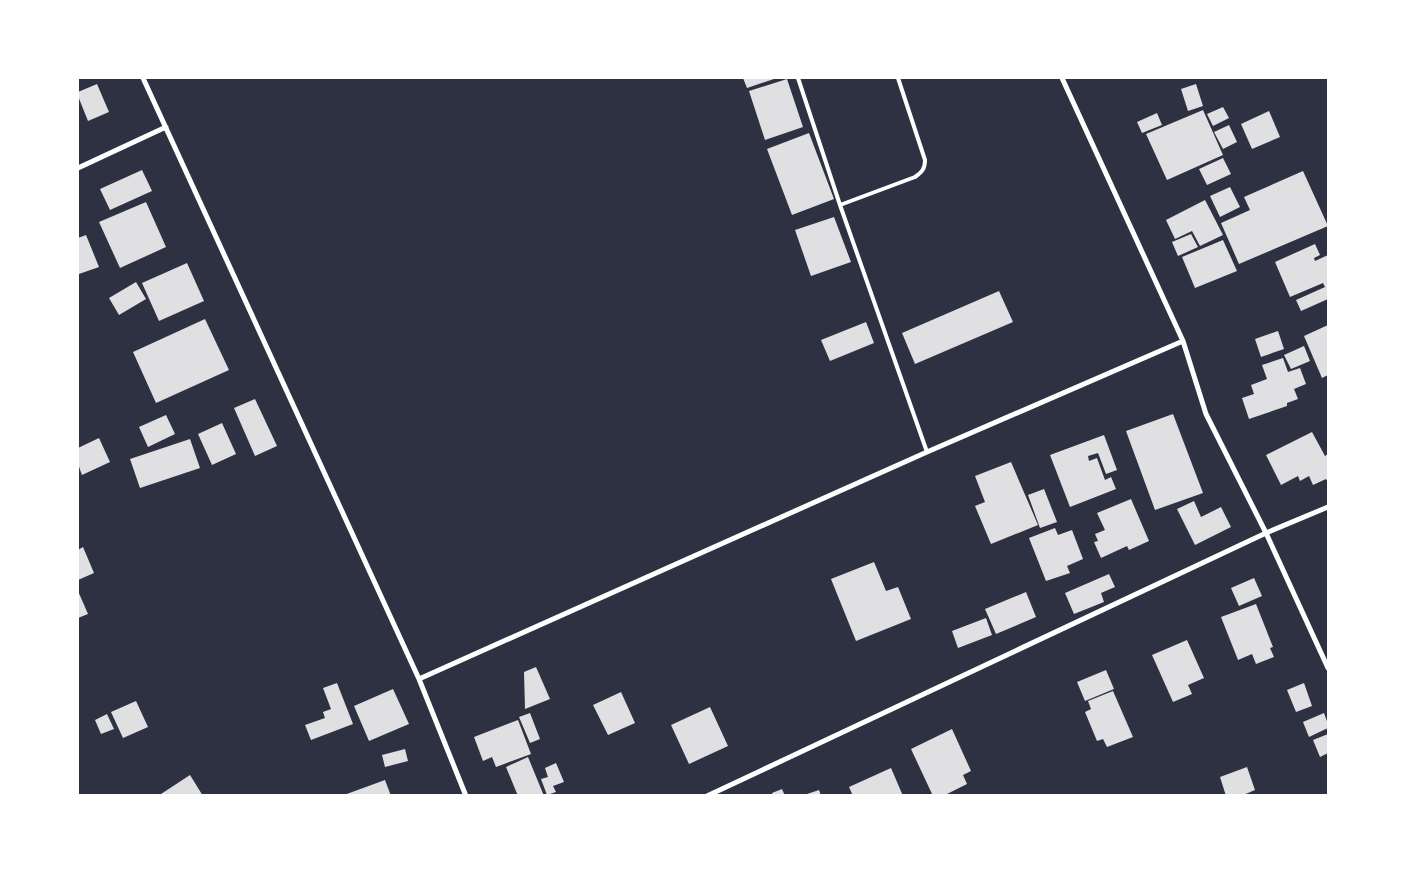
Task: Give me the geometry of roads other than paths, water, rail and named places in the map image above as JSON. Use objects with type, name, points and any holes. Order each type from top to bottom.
[{"type":"street","points":[[143,78],[419,678],[466,796]]},
{"type":"street","points":[[1062,78],[1183,341],[1206,414],[1266,533],[1328,668]]},
{"type":"street","points":[[78,168],[166,127]]},
{"type":"street","points":[[419,678],[927,452],[1183,341]]},
{"type":"street","points":[[706,796],[1266,533],[1328,506]]},
{"type":"lane","points":[[798,78],[840,205],[927,452]]},
{"type":"lane","points":[[840,205],[915,177],[925,167],[925,160],[898,78]]}]
